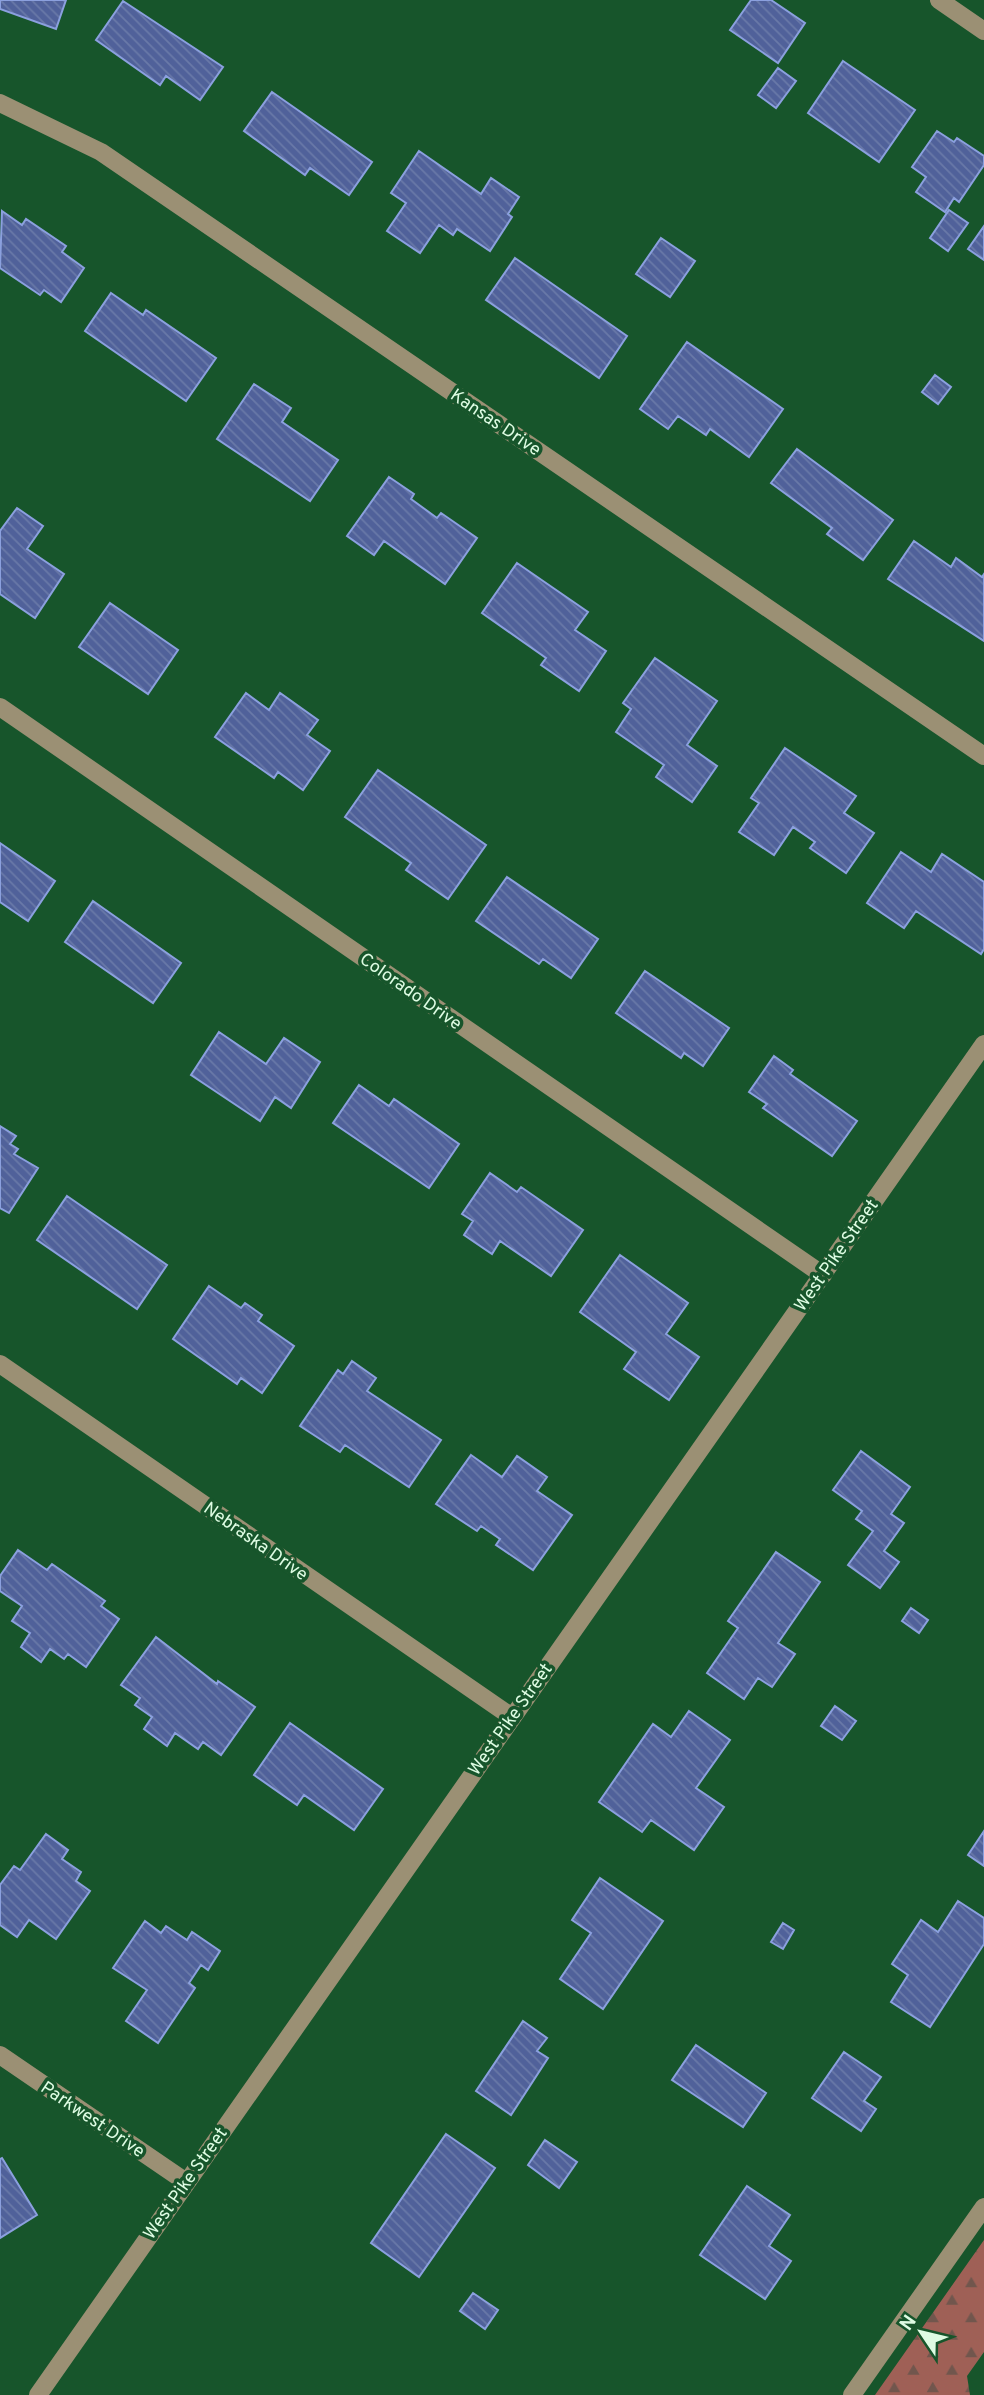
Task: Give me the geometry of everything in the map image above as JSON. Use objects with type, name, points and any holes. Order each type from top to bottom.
[{"type":"street","points":[[939,0],[984,31]]},
{"type":"street","name":"Kansas Drive","points":[[0,103],[101,152],[984,756]]},
{"type":"street","name":"Colorado Drive","points":[[0,707],[823,1275]]},
{"type":"street","name":"West Pike Street","points":[[38,2395],[984,1044]]},
{"type":"street","name":"Nebraska Drive","points":[[0,1364],[512,1717]]},
{"type":"street","name":"Parkwest Drive","points":[[0,2055],[186,2182]]},
{"type":"street","points":[[852,2395],[984,2207]]},
{"type":"green space","points":[[984,2240],[984,2352],[967,2376],[970,2395],[875,2395]]},
{"type":"building","points":[[0,0],[66,0],[56,29],[0,9]]},
{"type":"building","points":[[751,0],[771,0],[805,23],[778,63],[730,30]]},
{"type":"building","points":[[123,1],[223,67],[200,100],[166,76],[160,85],[96,40]]},
{"type":"building","points":[[843,61],[915,110],[879,162],[808,113]]},
{"type":"building","points":[[778,68],[796,81],[776,108],[758,95]]},
{"type":"building","points":[[272,92],[372,162],[349,195],[310,168],[305,175],[244,131]]},
{"type":"building","points":[[937,131],[954,142],[957,138],[984,156],[984,165],[959,202],[954,198],[945,212],[916,192],[926,177],[912,167]]},
{"type":"building","points":[[419,151],[481,194],[491,178],[519,197],[508,214],[512,217],[490,251],[457,229],[453,235],[439,225],[420,253],[387,231],[406,203],[391,193]]},
{"type":"building","points":[[949,210],[968,223],[948,251],[930,238]]},
{"type":"building","points":[[2,211],[22,225],[26,219],[66,246],[62,252],[84,268],[61,302],[44,290],[40,295],[0,268]]},
{"type":"building","points":[[984,226],[984,260],[968,249]]},
{"type":"building","points":[[661,238],[695,261],[670,297],[636,274]]},
{"type":"building","points":[[515,258],[627,336],[599,378],[486,300]]},
{"type":"building","points":[[111,293],[143,315],[146,310],[216,358],[186,401],[85,331]]},
{"type":"building","points":[[687,342],[783,409],[749,457],[710,429],[706,435],[678,416],[668,429],[640,409]]},
{"type":"building","points":[[935,375],[951,387],[938,404],[922,392]]},
{"type":"building","points":[[254,384],[291,408],[282,422],[338,460],[310,501],[217,439]]},
{"type":"building","points":[[797,449],[893,520],[863,560],[827,534],[832,528],[771,483]]},
{"type":"building","points":[[389,477],[414,494],[411,499],[437,518],[441,513],[477,538],[445,584],[384,541],[374,555],[347,536]]},
{"type":"building","points":[[17,508],[43,526],[27,549],[64,574],[35,618],[0,594],[0,531]]},
{"type":"building","points":[[914,541],[951,567],[956,558],[982,577],[984,574],[984,641],[888,579]]},
{"type":"building","points":[[517,563],[588,612],[575,630],[606,651],[579,691],[541,665],[546,658],[482,613]]},
{"type":"building","points":[[110,603],[178,650],[148,694],[79,647]]},
{"type":"building","points":[[655,658],[717,701],[687,745],[717,766],[692,802],[656,777],[664,765],[616,732],[631,709],[623,703]]},
{"type":"building","points":[[246,693],[269,710],[280,693],[318,720],[307,735],[330,751],[303,790],[278,772],[274,778],[215,737]]},
{"type":"building","points":[[785,748],[856,796],[844,813],[874,833],[846,873],[810,848],[815,842],[793,827],[774,855],[739,832],[759,803],[751,798]]},
{"type":"building","points":[[378,770],[486,845],[448,899],[406,870],[411,863],[345,817]]},
{"type":"building","points":[[0,843],[55,881],[28,921],[0,902]]},
{"type":"building","points":[[901,852],[931,872],[942,854],[984,882],[984,949],[981,954],[916,911],[904,928],[867,903]]},
{"type":"building","points":[[507,877],[598,939],[571,978],[543,959],[539,964],[476,921]]},
{"type":"building","points":[[93,901],[181,963],[153,1003],[65,942]]},
{"type":"building","points":[[645,971],[729,1028],[703,1066],[684,1053],[681,1058],[616,1013]]},
{"type":"building","points":[[219,1032],[266,1064],[284,1038],[320,1062],[291,1108],[275,1097],[260,1121],[191,1075]]},
{"type":"building","points":[[774,1056],[793,1070],[790,1074],[857,1121],[832,1156],[763,1108],[767,1104],[749,1092]]},
{"type":"building","points":[[359,1085],[389,1106],[394,1099],[459,1144],[429,1188],[333,1123]]},
{"type":"building","points":[[0,1126],[16,1136],[10,1144],[18,1149],[14,1154],[38,1168],[9,1213],[0,1208]]},
{"type":"building","points":[[490,1173],[517,1192],[521,1187],[583,1230],[551,1276],[500,1241],[492,1254],[464,1235],[473,1221],[462,1214]]},
{"type":"building","points":[[67,1196],[167,1265],[137,1309],[37,1240]]},
{"type":"building","points":[[620,1255],[688,1303],[666,1334],[699,1357],[669,1400],[624,1369],[636,1352],[580,1312]]},
{"type":"building","points":[[209,1286],[241,1308],[245,1303],[262,1315],[258,1321],[294,1346],[262,1393],[241,1378],[237,1384],[173,1339]]},
{"type":"building","points":[[352,1361],[376,1378],[367,1391],[441,1440],[409,1487],[345,1445],[340,1452],[300,1426],[338,1370],[343,1374]]},
{"type":"building","points":[[861,1451],[910,1487],[891,1514],[904,1523],[884,1551],[899,1562],[880,1588],[848,1565],[873,1531],[856,1519],[862,1511],[833,1490]]},
{"type":"building","points":[[471,1455],[502,1477],[517,1456],[547,1477],[537,1491],[572,1515],[533,1570],[496,1545],[500,1539],[481,1526],[477,1531],[436,1504]]},
{"type":"building","points":[[18,1550],[47,1570],[52,1564],[105,1601],[101,1606],[119,1619],[86,1667],[68,1654],[64,1659],[50,1649],[41,1662],[21,1647],[30,1633],[12,1621],[22,1606],[0,1591],[0,1576]]},
{"type":"building","points":[[776,1552],[820,1582],[778,1643],[795,1654],[772,1687],[758,1678],[744,1699],[707,1673],[738,1628],[728,1621]]},
{"type":"building","points":[[911,1608],[928,1620],[919,1633],[902,1621]]},
{"type":"building","points":[[156,1637],[217,1684],[218,1681],[255,1707],[221,1755],[203,1742],[198,1749],[175,1733],[167,1746],[144,1729],[152,1717],[135,1705],[140,1698],[121,1685]]},
{"type":"building","points":[[835,1706],[856,1721],[842,1740],[821,1726]]},
{"type":"building","points":[[689,1711],[730,1740],[696,1788],[724,1807],[694,1850],[651,1820],[642,1832],[599,1802],[653,1724],[671,1737]]},
{"type":"building","points":[[290,1723],[383,1789],[354,1830],[304,1795],[297,1805],[254,1775]]},
{"type":"building","points":[[984,1831],[984,1866],[968,1855]]},
{"type":"building","points":[[46,1834],[68,1850],[62,1859],[81,1872],[76,1881],[90,1891],[56,1939],[29,1920],[17,1937],[0,1925],[0,1885],[14,1866],[20,1870]]},
{"type":"building","points":[[600,1878],[663,1921],[603,2009],[560,1979],[591,1933],[572,1920]]},
{"type":"building","points":[[958,1901],[984,1918],[984,1944],[930,2027],[891,2002],[908,1975],[892,1964],[921,1920],[938,1932]]},
{"type":"building","points":[[145,1921],[161,1933],[166,1926],[187,1940],[192,1932],[220,1951],[208,1970],[201,1965],[189,1983],[195,1988],[158,2043],[126,2021],[147,1990],[113,1968]]},
{"type":"building","points":[[783,1923],[794,1930],[783,1949],[771,1942]]},
{"type":"building","points":[[523,2021],[547,2038],[537,2051],[548,2058],[511,2115],[476,2091]]},
{"type":"building","points":[[696,2045],[766,2093],[743,2127],[672,2080]]},
{"type":"building","points":[[844,2052],[881,2077],[864,2101],[876,2109],[861,2131],[812,2098]]},
{"type":"building","points":[[446,2134],[495,2168],[419,2277],[371,2243]]},
{"type":"building","points":[[545,2140],[577,2162],[559,2188],[528,2165]]},
{"type":"building","points":[[2,2158],[37,2215],[0,2238],[0,2159]]},
{"type":"building","points":[[747,2186],[790,2215],[769,2246],[791,2261],[765,2299],[700,2255]]},
{"type":"building","points":[[473,2293],[498,2310],[485,2329],[460,2311]]}]
